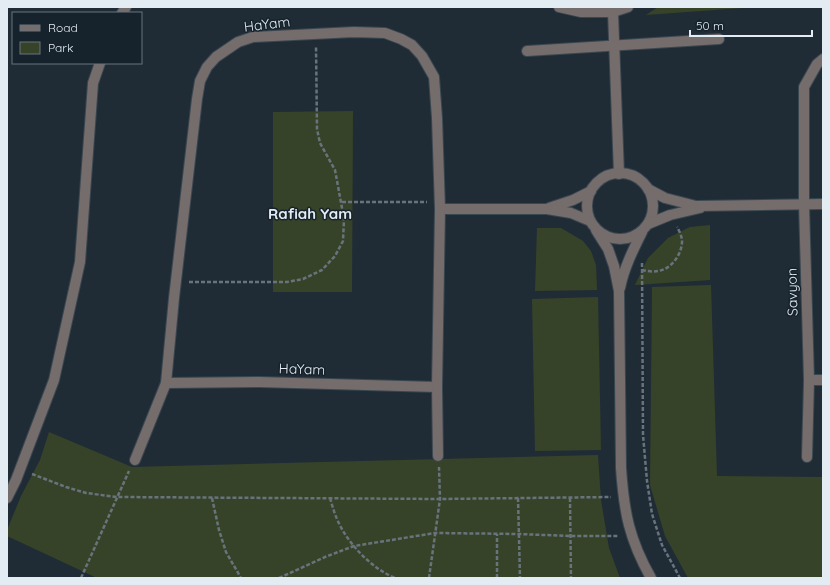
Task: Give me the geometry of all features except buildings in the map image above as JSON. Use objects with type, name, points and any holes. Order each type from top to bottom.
[{"type":"street","points":[[559,7],[581,12],[613,12],[628,7]]},
{"type":"street","points":[[613,12],[619,174]]},
{"type":"street","name":"HaYam","points":[[135,460],[166,383],[176,282],[200,81],[216,57],[238,42],[253,37],[372,32],[385,33],[412,45],[422,56],[434,77],[440,205],[438,456]]},
{"type":"street","points":[[527,51],[719,39]]},
{"type":"street","name":"Savyon","points":[[807,457],[809,380],[804,204],[804,87],[817,64],[823,59]]},
{"type":"street","points":[[7,498],[20,469],[54,380],[80,262],[93,84],[100,64]]},
{"type":"street","points":[[619,292],[622,276],[652,216],[653,207],[652,198],[648,189],[642,182],[634,176],[619,174],[605,177],[597,183],[591,191],[587,209],[590,221],[608,249],[614,266],[619,292],[621,468],[623,497],[631,535],[640,558],[651,578]]},
{"type":"street","points":[[648,189],[665,198],[696,206],[823,204]]},
{"type":"street","points":[[547,209],[573,200],[591,191]]},
{"type":"street","points":[[440,205],[547,209],[571,213],[590,221]]},
{"type":"street","points":[[596,230],[606,237],[626,239],[670,215],[707,206]]},
{"type":"street","points":[[809,380],[823,380]]},
{"type":"street","name":"HaYam","points":[[166,383],[259,382],[438,387]]},
{"type":"path","points":[[176,282],[287,282],[303,279],[322,270],[335,256],[343,241],[344,219],[335,170],[320,143],[317,129],[316,34]]},
{"type":"path","points":[[342,202],[440,205]]},
{"type":"path","points":[[627,264],[642,270],[656,272],[665,270],[676,261],[681,249],[682,238],[670,215]]},
{"type":"path","points":[[642,262],[643,436],[647,481],[652,514],[662,545],[680,578]]},
{"type":"path","points":[[429,578],[440,499],[438,456]]},
{"type":"path","points":[[81,578],[135,460]]},
{"type":"path","points":[[20,469],[86,493],[117,497],[440,499],[623,497]]},
{"type":"path","points":[[212,498],[219,530],[226,552],[241,578]]},
{"type":"path","points":[[330,498],[337,519],[354,546],[368,560],[395,578]]},
{"type":"path","points":[[518,498],[520,578]]},
{"type":"path","points":[[570,498],[571,578]]},
{"type":"path","points":[[279,578],[318,560],[354,546],[435,533],[570,536],[631,535]]},
{"type":"path","points":[[497,534],[497,578]]},
{"type":"green space","points":[[658,7],[744,7],[646,15]]},
{"type":"green space","points":[[353,111],[352,292],[273,292],[273,112]]},
{"type":"green space","points":[[710,225],[710,280],[635,285],[648,258],[668,238],[690,227]]},
{"type":"green space","points":[[537,228],[561,228],[583,241],[591,251],[596,265],[597,290],[535,291]]},
{"type":"green space","points":[[711,285],[717,476],[823,477],[823,578],[688,578],[665,536],[650,485],[652,287]]},
{"type":"green space","points":[[598,297],[601,450],[535,451],[532,299]]},
{"type":"green space","points":[[49,432],[132,467],[598,455],[601,500],[609,548],[620,578],[97,578],[7,536],[7,530],[21,496],[40,460]]},
{"type":"district","name":"Rafiah Yam","points":[[310,213]]}]
